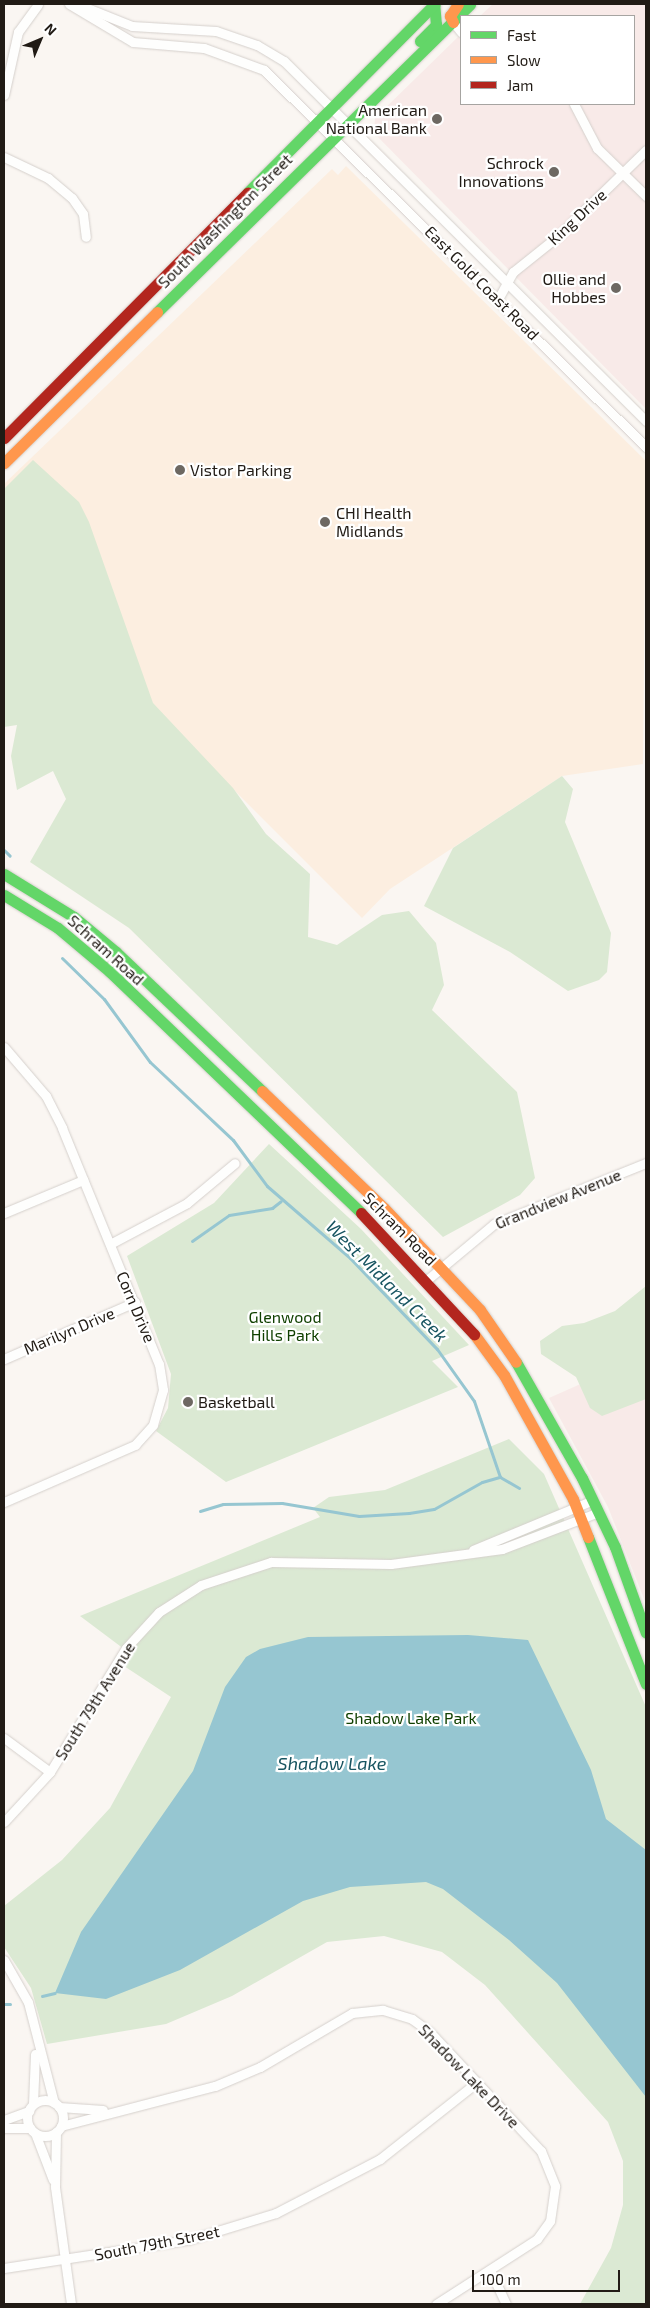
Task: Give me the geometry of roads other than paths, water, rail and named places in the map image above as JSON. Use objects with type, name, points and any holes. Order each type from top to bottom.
[{"type":"main road","name":"South Washington Street","points":[[4,438],[434,4]]},
{"type":"main road","points":[[384,87],[387,76],[436,25],[434,4]]},
{"type":"main road","points":[[453,22],[450,16],[458,4]]},
{"type":"main road","name":"South Washington Street","points":[[4,463],[348,122],[470,4]]},
{"type":"main road","name":"Schram Road","points":[[4,874],[74,917],[116,952],[441,1267],[508,1348],[599,1512],[646,1633]]},
{"type":"main road","name":"Schram Road","points":[[4,895],[58,928],[103,966],[428,1280],[491,1355],[576,1507],[646,1684]]},
{"type":"street","points":[[4,95],[18,32],[38,4]]},
{"type":"street","name":"East Gold Coast Road","points":[[69,4],[133,42],[204,48],[249,62],[276,79],[646,446]]},
{"type":"street","name":"East Gold Coast Road","points":[[77,4],[132,26],[216,30],[257,45],[294,69],[646,421]]},
{"type":"street","points":[[453,22],[460,31]]},
{"type":"street","points":[[575,105],[597,148],[646,196]]},
{"type":"street","name":"King Drive","points":[[488,289],[505,281],[646,150]]},
{"type":"street","points":[[4,157],[48,178],[72,198],[83,214],[86,237]]},
{"type":"street","name":"King Drive","points":[[498,299],[505,281]]},
{"type":"street","name":"Corn Drive","points":[[4,1049],[46,1096],[135,1302],[163,1378],[161,1403],[152,1426],[122,1454],[4,1502]]},
{"type":"street","points":[[110,1244],[187,1203],[235,1163]]},
{"type":"street","name":"Grandview Avenue","points":[[428,1280],[441,1267],[494,1224],[646,1163]]},
{"type":"street","points":[[4,1213],[83,1180]]},
{"type":"street","name":"Marilyn Drive","points":[[4,1359],[135,1302]]},
{"type":"street","name":"South 79th Avenue","points":[[459,1556],[593,1500]]},
{"type":"street","name":"South 79th Avenue","points":[[4,1822],[50,1772],[126,1648],[159,1612],[188,1592],[233,1572],[271,1562],[391,1564],[459,1556],[520,1544],[599,1512]]},
{"type":"street","points":[[4,1738],[50,1772]]},
{"type":"street","points":[[4,1960],[23,1990],[35,2036],[57,2105],[59,2129],[55,2187],[71,2304]]},
{"type":"street","name":"Shadow Lake Drive","points":[[33,2130],[59,2129],[111,2111],[215,2086],[279,2056],[343,2016],[371,2010],[394,2012],[421,2024],[541,2151],[555,2186],[553,2210],[544,2231],[491,2272],[436,2304]]},
{"type":"street","points":[[35,2036],[31,2108],[33,2130],[55,2187]]},
{"type":"street","name":"South 79th Street","points":[[4,2268],[188,2240],[296,2205],[400,2146],[477,2082]]},
{"type":"street","name":"Shadow Lake Drive","points":[[31,2108],[57,2105],[111,2111]]},
{"type":"street","points":[[4,2120],[31,2108]]},
{"type":"street","points":[[4,2128],[33,2130]]},
{"type":"street","points":[[491,2272],[506,2304]]},
{"type":"water","name":"Shadow Lake","points":[[468,1635],[528,1640],[591,1770],[606,1819],[646,1850],[646,2097],[557,1983],[509,1940],[443,1889],[426,1882],[350,1887],[303,1901],[180,1970],[106,1999],[55,1993],[81,1932],[193,1771],[225,1687],[246,1657],[260,1649],[308,1637]]},
{"type":"waterway","name":"West Midland Creek","points":[[4,850],[10,856]]},
{"type":"waterway","name":"West Midland Creek","points":[[62,958],[104,999],[150,1062],[233,1140],[267,1186],[350,1258],[437,1349],[474,1401],[500,1477],[519,1488]]},
{"type":"waterway","points":[[192,1241],[229,1215],[272,1208],[281,1201]]},
{"type":"waterway","points":[[200,1511],[223,1504],[282,1503],[359,1516],[409,1513],[434,1509],[482,1482],[500,1477]]},
{"type":"waterway","points":[[42,1996],[55,1993]]},
{"type":"waterway","points":[[4,2004],[10,2004]]},
{"type":"place","name":"American National Bank","points":[[437,119]]},
{"type":"place","name":"Schrock Innovations","points":[[554,172]]},
{"type":"place","name":"Ollie and Hobbes","points":[[616,288]]},
{"type":"place","name":"Vistor Parking","points":[[180,470]]},
{"type":"place","name":"CHI Health Midlands","points":[[325,522]]},
{"type":"place","name":"Basketball","points":[[188,1402]]},
{"type":"park label","name":"Glenwood Hills Park","points":[[285,1326]]},
{"type":"park label","name":"Shadow Lake Park","points":[[411,1718]]}]
